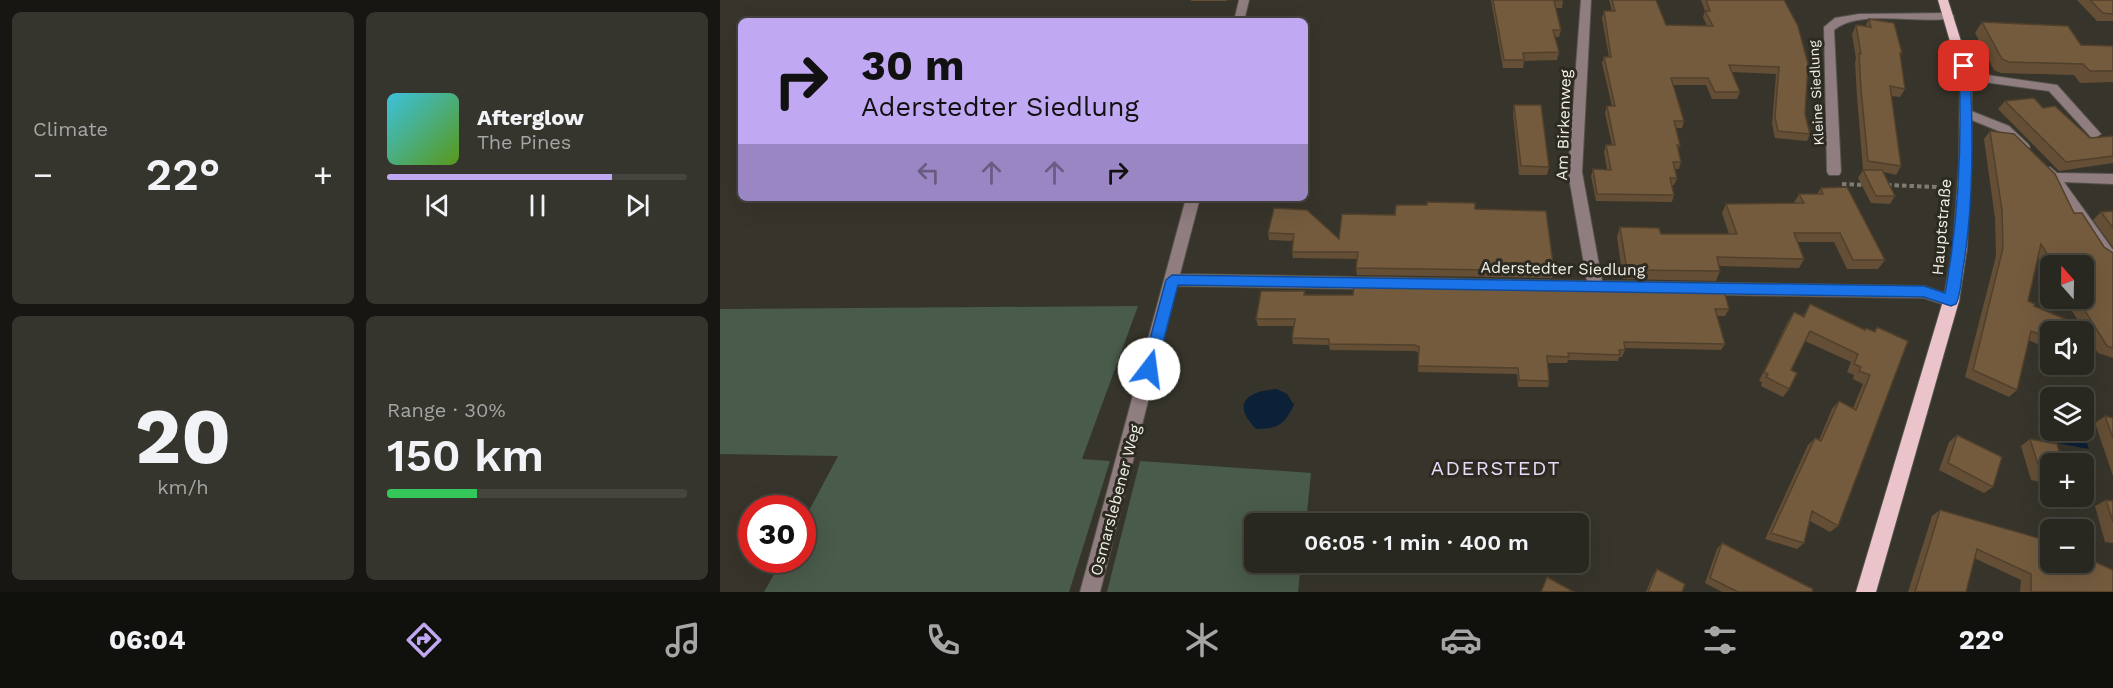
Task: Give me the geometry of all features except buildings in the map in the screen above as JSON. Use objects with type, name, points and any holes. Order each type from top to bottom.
[{"type":"main road","name":"Hauptstraße","points":[[1866,592],[1951,301],[1960,248],[1966,76],[1943,0]]},
{"type":"street","points":[[1240,18],[1244,0]]},
{"type":"street","name":"Am Birkenweg","points":[[1586,0],[1575,172],[1595,286]]},
{"type":"street","name":"Kleine Siedlung","points":[[1834,172],[1828,29],[1839,20],[1859,17],[1949,16]]},
{"type":"street","points":[[1966,76],[2053,88],[2095,134]]},
{"type":"street","points":[[1966,112],[2005,129],[2035,157],[2055,177],[2103,250],[2113,258]]},
{"type":"street","points":[[2055,177],[2113,179]]},
{"type":"street","name":"Osmarslebener Weg","points":[[1090,592],[1192,201]]},
{"type":"street","name":"Aderstedter Siedlung","points":[[1172,280],[1924,292],[1951,301]]},
{"type":"path","points":[[1834,172],[1840,184],[1872,185]]},
{"type":"path","points":[[1882,185],[1941,189],[1947,218],[1961,226]]},
{"type":"green space","points":[[1138,306],[1082,459],[1110,461],[1069,592],[764,592],[775,573],[816,573],[816,497],[838,456],[720,454],[720,309]]},
{"type":"green space","points":[[1140,461],[1311,473],[1307,513],[1244,513],[1244,573],[1300,573],[1298,592],[1107,592]]},
{"type":"water","points":[[1277,389],[1287,394],[1294,405],[1280,424],[1275,427],[1256,429],[1248,420],[1245,412],[1246,400],[1258,392]]},
{"type":"water","points":[[2056,441],[2086,441],[2089,449]]},
{"type":"district","name":"ADERSTEDT","points":[[1496,468]]},
{"type":"route","points":[[1149,369],[1172,280],[1924,292],[1951,301],[1960,248],[1965,165],[1966,76],[1964,66]]}]
